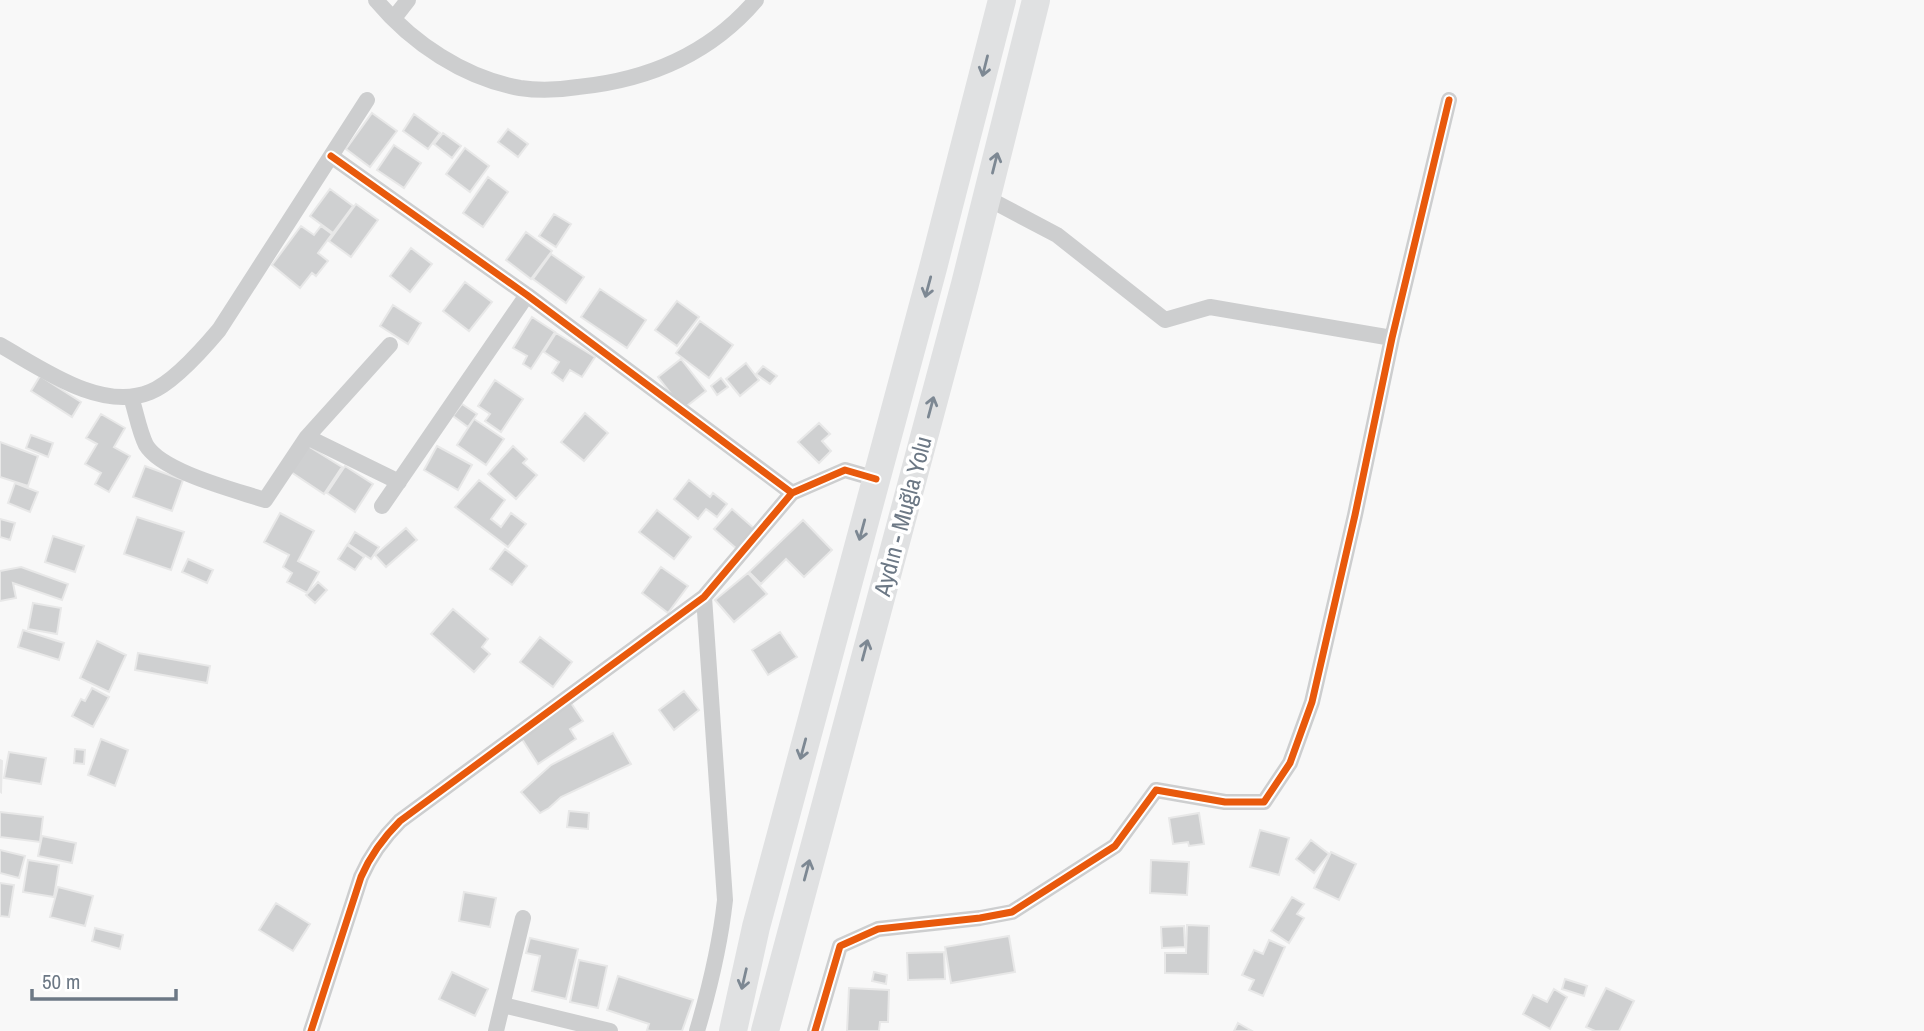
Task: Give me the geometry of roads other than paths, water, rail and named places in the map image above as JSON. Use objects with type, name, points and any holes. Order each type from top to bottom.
[{"type":"highway","name":"Aydın - Muğla Yolu","points":[[733,1031],[756,927],[1002,0]]},
{"type":"highway","name":"Aydın - Muğla Yolu","points":[[765,1031],[987,198],[1036,0]]},
{"type":"street","points":[[376,0],[430,49],[461,69],[518,88],[549,91],[603,85],[640,77],[679,61],[711,43],[756,0]]},
{"type":"street","points":[[394,18],[408,0]]},
{"type":"street","points":[[0,345],[50,374],[107,398],[131,397],[152,392],[197,356],[219,330],[367,100]]},
{"type":"street","points":[[815,1031],[841,946],[878,929],[1012,912],[1115,846],[1156,790],[1225,802],[1264,802],[1290,764],[1312,702],[1355,515],[1391,338],[1448,100]]},
{"type":"street","points":[[331,156],[527,296],[792,493]]},
{"type":"street","points":[[987,198],[1056,234],[1165,320],[1210,307],[1391,338]]},
{"type":"street","points":[[382,506],[527,296]]},
{"type":"street","points":[[131,397],[147,445],[157,456],[173,468],[265,500],[307,438],[390,345]]},
{"type":"street","points":[[307,438],[399,482]]},
{"type":"street","points":[[311,1031],[361,877],[371,855],[400,821],[704,597],[792,493],[845,470],[876,479]]},
{"type":"street","points":[[697,1031],[714,975],[725,900],[704,597]]},
{"type":"street","points":[[496,1031],[523,918]]},
{"type":"street","points":[[503,1005],[610,1031]]}]
